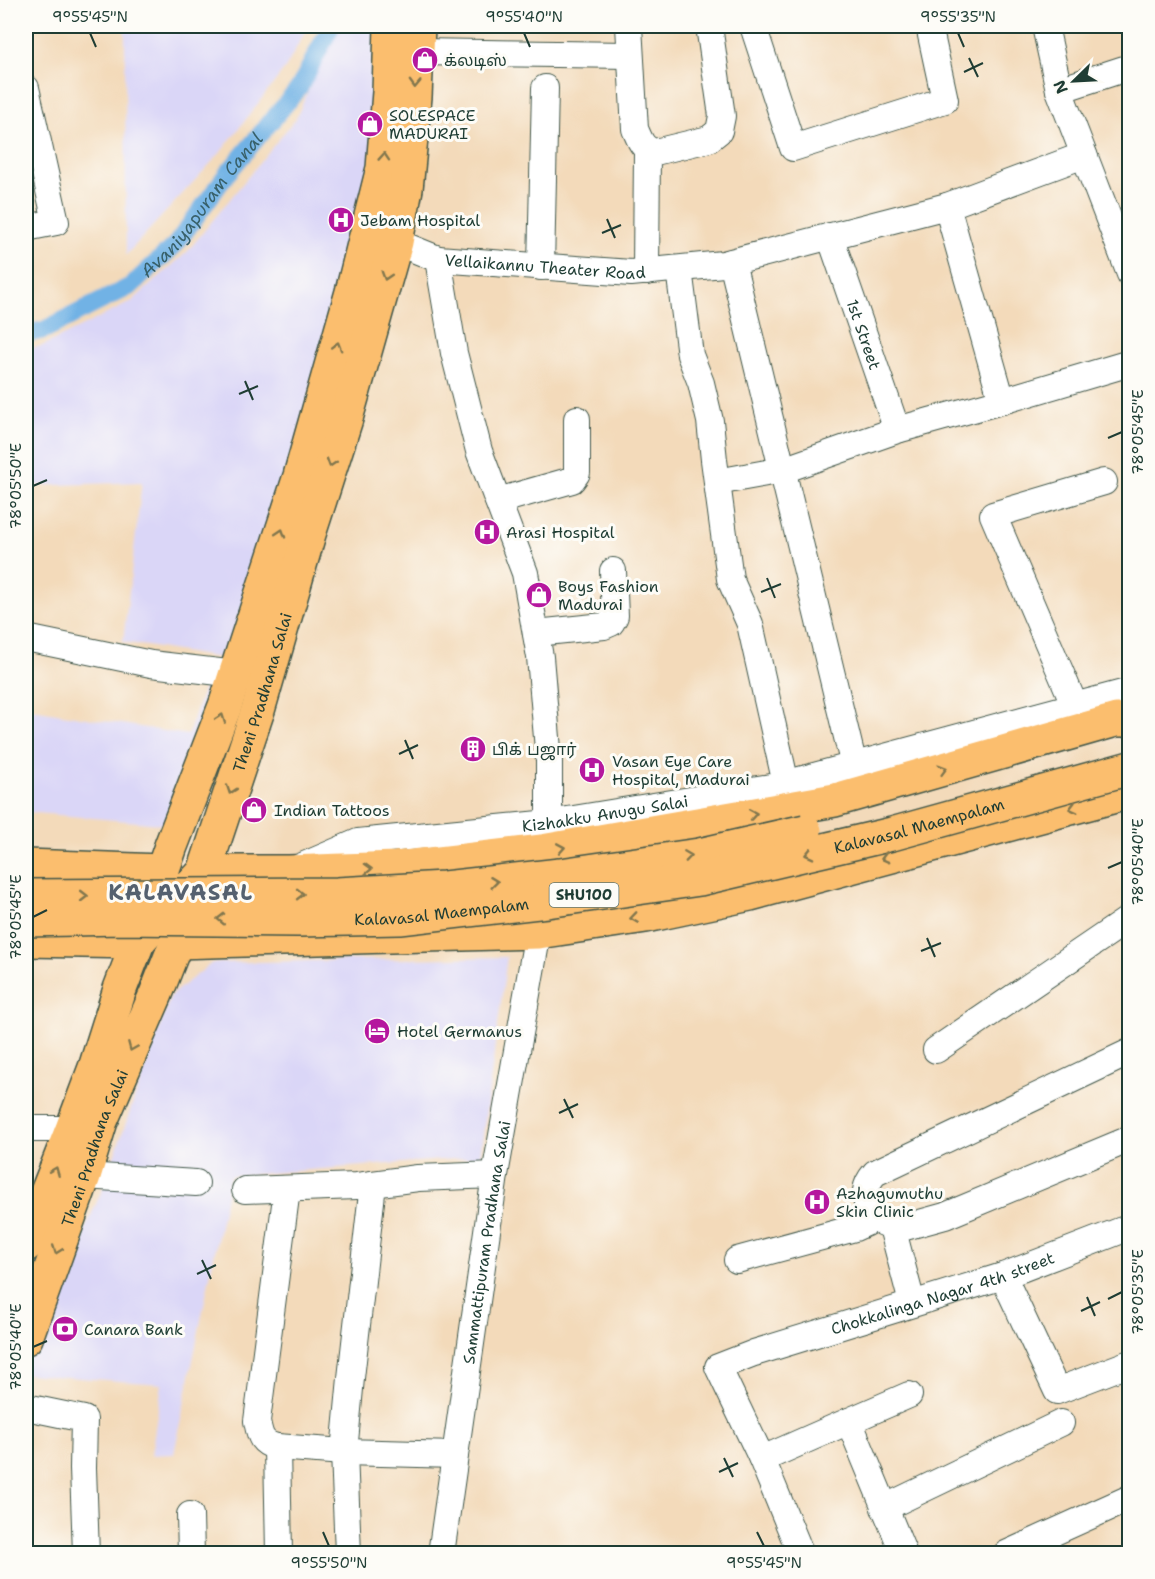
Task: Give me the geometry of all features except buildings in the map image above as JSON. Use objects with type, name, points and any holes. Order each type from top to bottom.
[{"type":"main road","name":"Theni Pradhana Salai","points":[[26,1245],[96,1065],[120,989],[225,706],[303,465],[352,292],[383,168],[389,92],[390,26]]},
{"type":"main road","name":"Theni Pradhana Salai","points":[[26,1338],[84,1176],[101,1121],[156,994],[204,872],[259,707],[309,534],[345,422],[396,242],[406,189],[415,97],[417,39]]},
{"type":"main road","points":[[26,940],[138,942],[204,872],[396,868],[542,851],[835,800],[1116,720],[1130,720]]},
{"type":"main road","name":"Kalavasal Maempalam","points":[[26,896],[337,894],[444,888],[560,874],[699,855],[849,822],[1130,748]]},
{"type":"main road","name":"Kalavasal Maempalam","points":[[26,920],[400,918],[547,901],[712,876],[892,834],[1130,768]]},
{"type":"main road","points":[[26,866],[167,859],[169,909],[176,942],[538,932],[646,916],[750,894],[1130,792]]},
{"type":"main road","points":[[220,821],[234,852],[274,872]]},
{"type":"main road","points":[[156,994],[172,972],[197,955],[227,952],[315,952],[342,937]]},
{"type":"main road","points":[[69,940],[87,955],[112,970],[120,989]]},
{"type":"street","points":[[629,26],[635,129],[647,150],[655,152],[709,139],[719,131],[722,116],[709,26]]},
{"type":"street","points":[[753,26],[793,148],[945,100],[928,26]]},
{"type":"street","points":[[1045,26],[1059,90],[1130,274]]},
{"type":"street","points":[[417,39],[630,55]]},
{"type":"street","points":[[1059,90],[1130,67]]},
{"type":"street","points":[[26,88],[56,222],[26,228]]},
{"type":"street","points":[[541,267],[545,88]]},
{"type":"street","points":[[646,272],[647,150]]},
{"type":"street","name":"Vellaikannu Theater Road","points":[[549,823],[549,761],[540,657],[525,573],[479,450],[454,353],[438,259],[631,273],[723,264],[946,206],[1084,155]]},
{"type":"street","points":[[946,206],[1002,401]]},
{"type":"street","name":"1st Street","points":[[830,236],[897,430]]},
{"type":"street","points":[[396,242],[438,259]]},
{"type":"street","points":[[732,262],[854,766]]},
{"type":"street","points":[[679,268],[690,355],[701,383],[710,421],[730,579],[750,624],[786,784]]},
{"type":"street","points":[[717,482],[783,470],[897,430],[1130,363]]},
{"type":"street","points":[[498,501],[572,480],[577,473],[577,419]]},
{"type":"street","points":[[1075,706],[993,514],[1104,482]]},
{"type":"street","points":[[536,633],[604,626],[611,623],[615,616],[613,571]]},
{"type":"street","points":[[26,638],[151,664],[236,674]]},
{"type":"street","name":"Kizhakku Anugu Salai","points":[[274,872],[358,842],[549,823],[786,784],[1130,691]]},
{"type":"street","points":[[936,1050],[1130,918]]},
{"type":"street","name":"Sammattipuram Pradhana Salai","points":[[441,1554],[495,1175],[538,932]]},
{"type":"street","points":[[912,1303],[881,1222],[865,1194],[868,1181],[875,1173],[1130,1052]]},
{"type":"street","points":[[26,1129],[72,1129]]},
{"type":"street","points":[[738,1260],[866,1223],[881,1222],[898,1229],[945,1216],[1130,1139]]},
{"type":"street","points":[[245,1190],[357,1186],[418,1178],[495,1175]]},
{"type":"street","points":[[84,1176],[196,1183]]},
{"type":"street","points":[[348,1554],[344,1452],[373,1184]]},
{"type":"street","points":[[287,1189],[257,1421],[261,1437],[267,1445],[277,1447],[344,1452],[455,1455]]},
{"type":"street","name":"Chokkalinga Nagar 4th street","points":[[761,1457],[718,1367],[754,1353],[1003,1276],[1130,1227]]},
{"type":"street","points":[[1003,1276],[1057,1391],[1130,1363]]},
{"type":"street","points":[[801,1554],[761,1457],[774,1454],[909,1395]]},
{"type":"street","points":[[26,1407],[84,1419],[82,1468],[86,1554]]},
{"type":"street","points":[[849,1421],[904,1554]]},
{"type":"street","points":[[885,1508],[1061,1423]]},
{"type":"street","points":[[277,1447],[279,1554]]},
{"type":"street","points":[[1006,1554],[1130,1498]]},
{"type":"street","points":[[190,1515],[191,1554]]},
{"type":"shaded area","points":[[125,26],[308,26],[286,67],[220,153],[126,255]]},
{"type":"shaded area","points":[[337,26],[386,26],[379,160],[232,660],[123,642],[142,482],[26,486],[26,349],[42,346],[131,302],[187,252],[296,118]]},
{"type":"shaded area","points":[[208,676],[232,681],[171,825],[26,812],[26,708],[188,735]]},
{"type":"shaded area","points":[[507,957],[480,1157],[230,1176],[174,1454],[151,1455],[162,1384],[26,1374],[26,1364],[103,1188],[171,995],[212,963]]},
{"type":"waterway","name":"Avaniyapuram Canal","points":[[26,334],[44,330],[131,286],[176,244],[226,175],[299,88],[331,26]]},
{"type":"place","name":"க்லடிஸ்","points":[[425,60]]},
{"type":"place","name":"SOLESPACE MADURAI","points":[[370,124]]},
{"type":"place","name":"Jebam Hospital","points":[[341,220]]},
{"type":"place","name":"Arasi Hospital","points":[[487,532]]},
{"type":"place","name":"Boys Fashion Madurai","points":[[539,595]]},
{"type":"place","name":"பிக் பஜார்","points":[[473,749]]},
{"type":"place","name":"Vasan Eye Care Hospital, Madurai","points":[[592,770]]},
{"type":"place","name":"Indian Tattoos","points":[[254,810]]},
{"type":"place","name":"Hotel Germanus","points":[[377,1031]]},
{"type":"place","name":"Azhagumuthu Skin Clinic","points":[[817,1202]]},
{"type":"place","name":"Canara Bank","points":[[65,1329]]},
{"type":"district","name":"KALAVASAL","points":[[181,892]]}]
